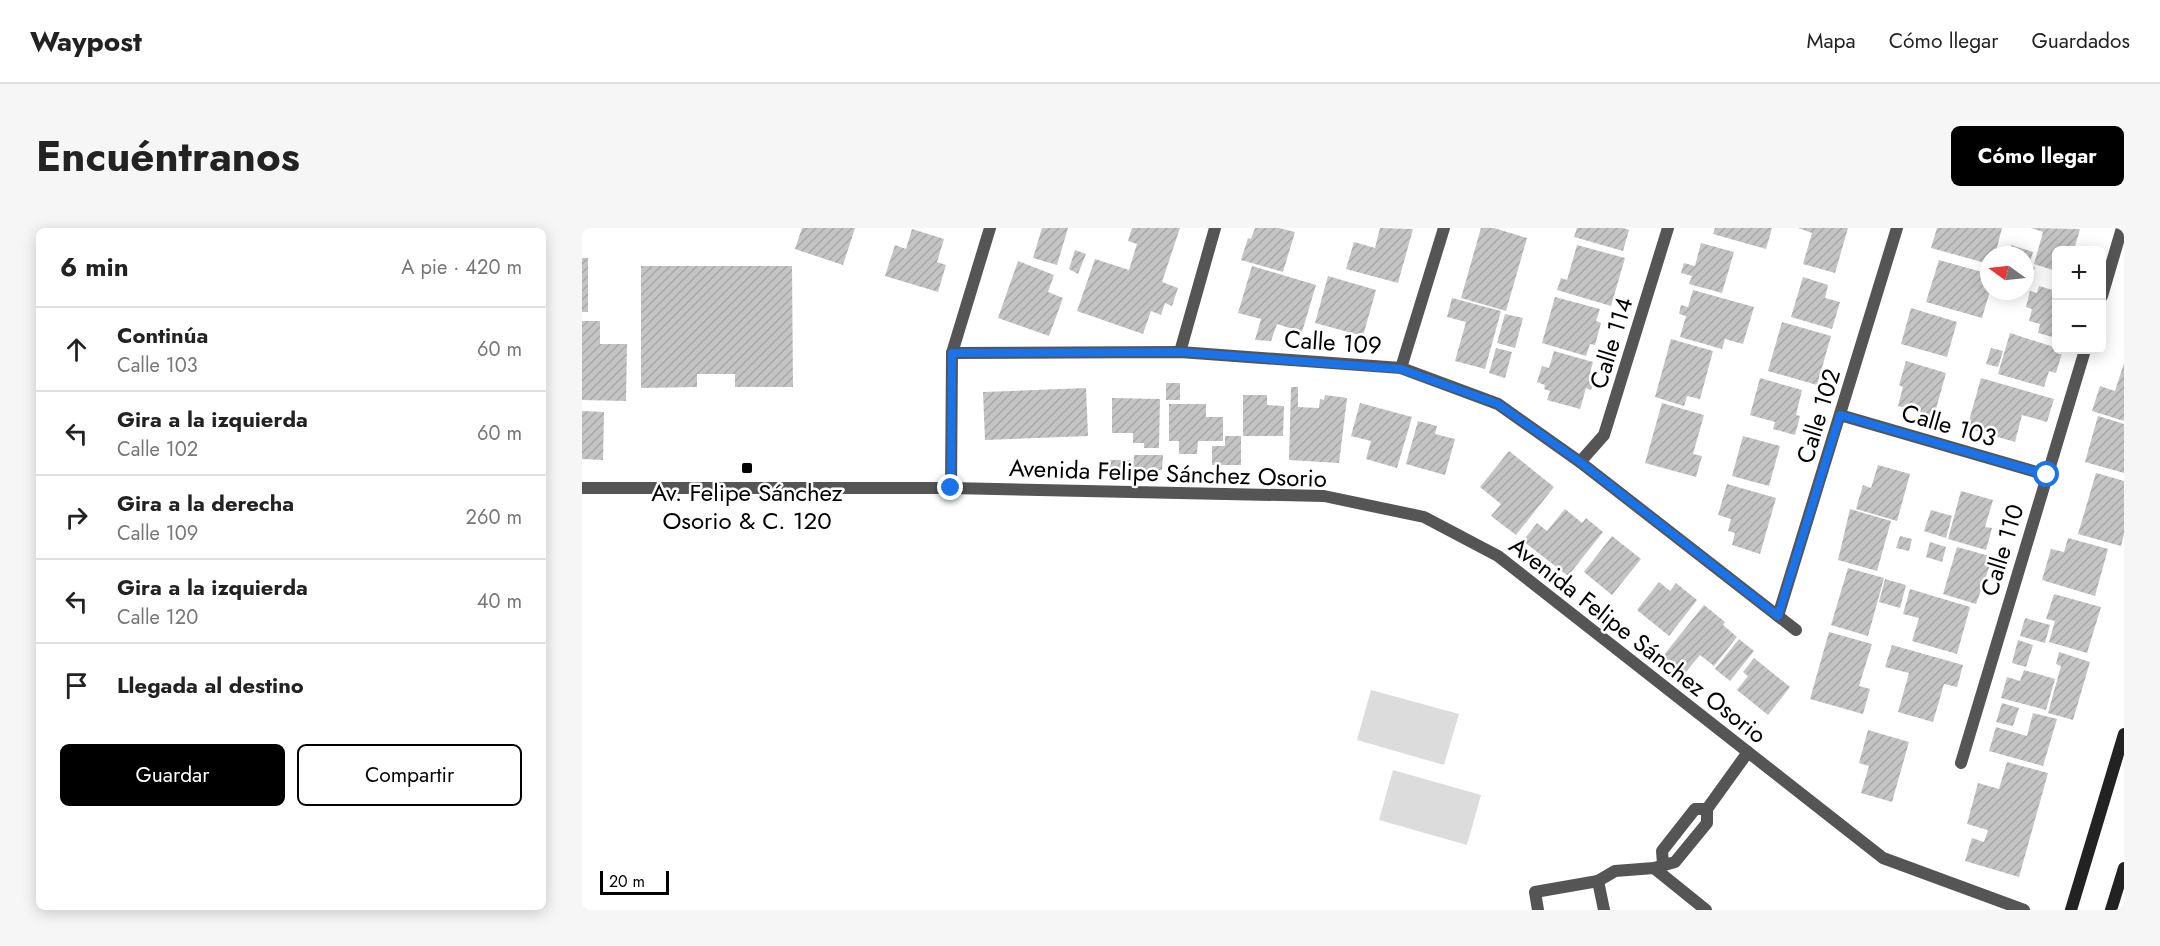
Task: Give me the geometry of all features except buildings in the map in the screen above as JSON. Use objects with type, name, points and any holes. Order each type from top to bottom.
[{"type":"main road","points":[[2071,910],[2124,734]]},
{"type":"main road","points":[[2111,910],[2124,868]]},
{"type":"street","points":[[951,488],[952,353],[990,228]]},
{"type":"street","points":[[1180,352],[1215,228]]},
{"type":"street","points":[[1401,369],[1443,228]]},
{"type":"street","name":"Calle 114","points":[[1580,462],[1604,435],[1668,228]]},
{"type":"street","name":"Calle 102","points":[[1778,616],[1897,228]]},
{"type":"street","points":[[2106,282],[2122,228]]},
{"type":"street","name":"Calle 109","points":[[952,353],[1180,352],[1401,369],[1498,404],[1580,462],[1796,630]]},
{"type":"street","name":"Calle 110","points":[[1961,763],[2084,354]]},
{"type":"street","name":"Calle 103","points":[[1840,415],[2047,475]]},
{"type":"street","name":"Avenida Felipe Sánchez Osorio","points":[[582,488],[951,488],[1324,496],[1424,517],[1498,556],[1883,858],[2024,910]]},
{"type":"street","points":[[1538,910],[1535,892],[1598,881],[1614,872],[1675,862],[1707,823],[1707,809],[1748,752]]},
{"type":"street","points":[[1658,866],[1662,851],[1695,809],[1707,809]]},
{"type":"street","points":[[1658,866],[1706,910]]},
{"type":"street","points":[[1598,881],[1604,910]]},
{"type":"shaded area","points":[[1371,690],[1459,714],[1444,765],[1357,740]]},
{"type":"shaded area","points":[[1393,770],[1481,795],[1467,845],[1379,820]]},
{"type":"place","name":"Av. Felipe Sánchez Osorio & C. 120","points":[[747,468]]},
{"type":"route","points":[[951,488],[952,353],[1180,352],[1401,369],[1498,404],[1580,462],[1778,616],[1840,415],[2047,475]]}]
